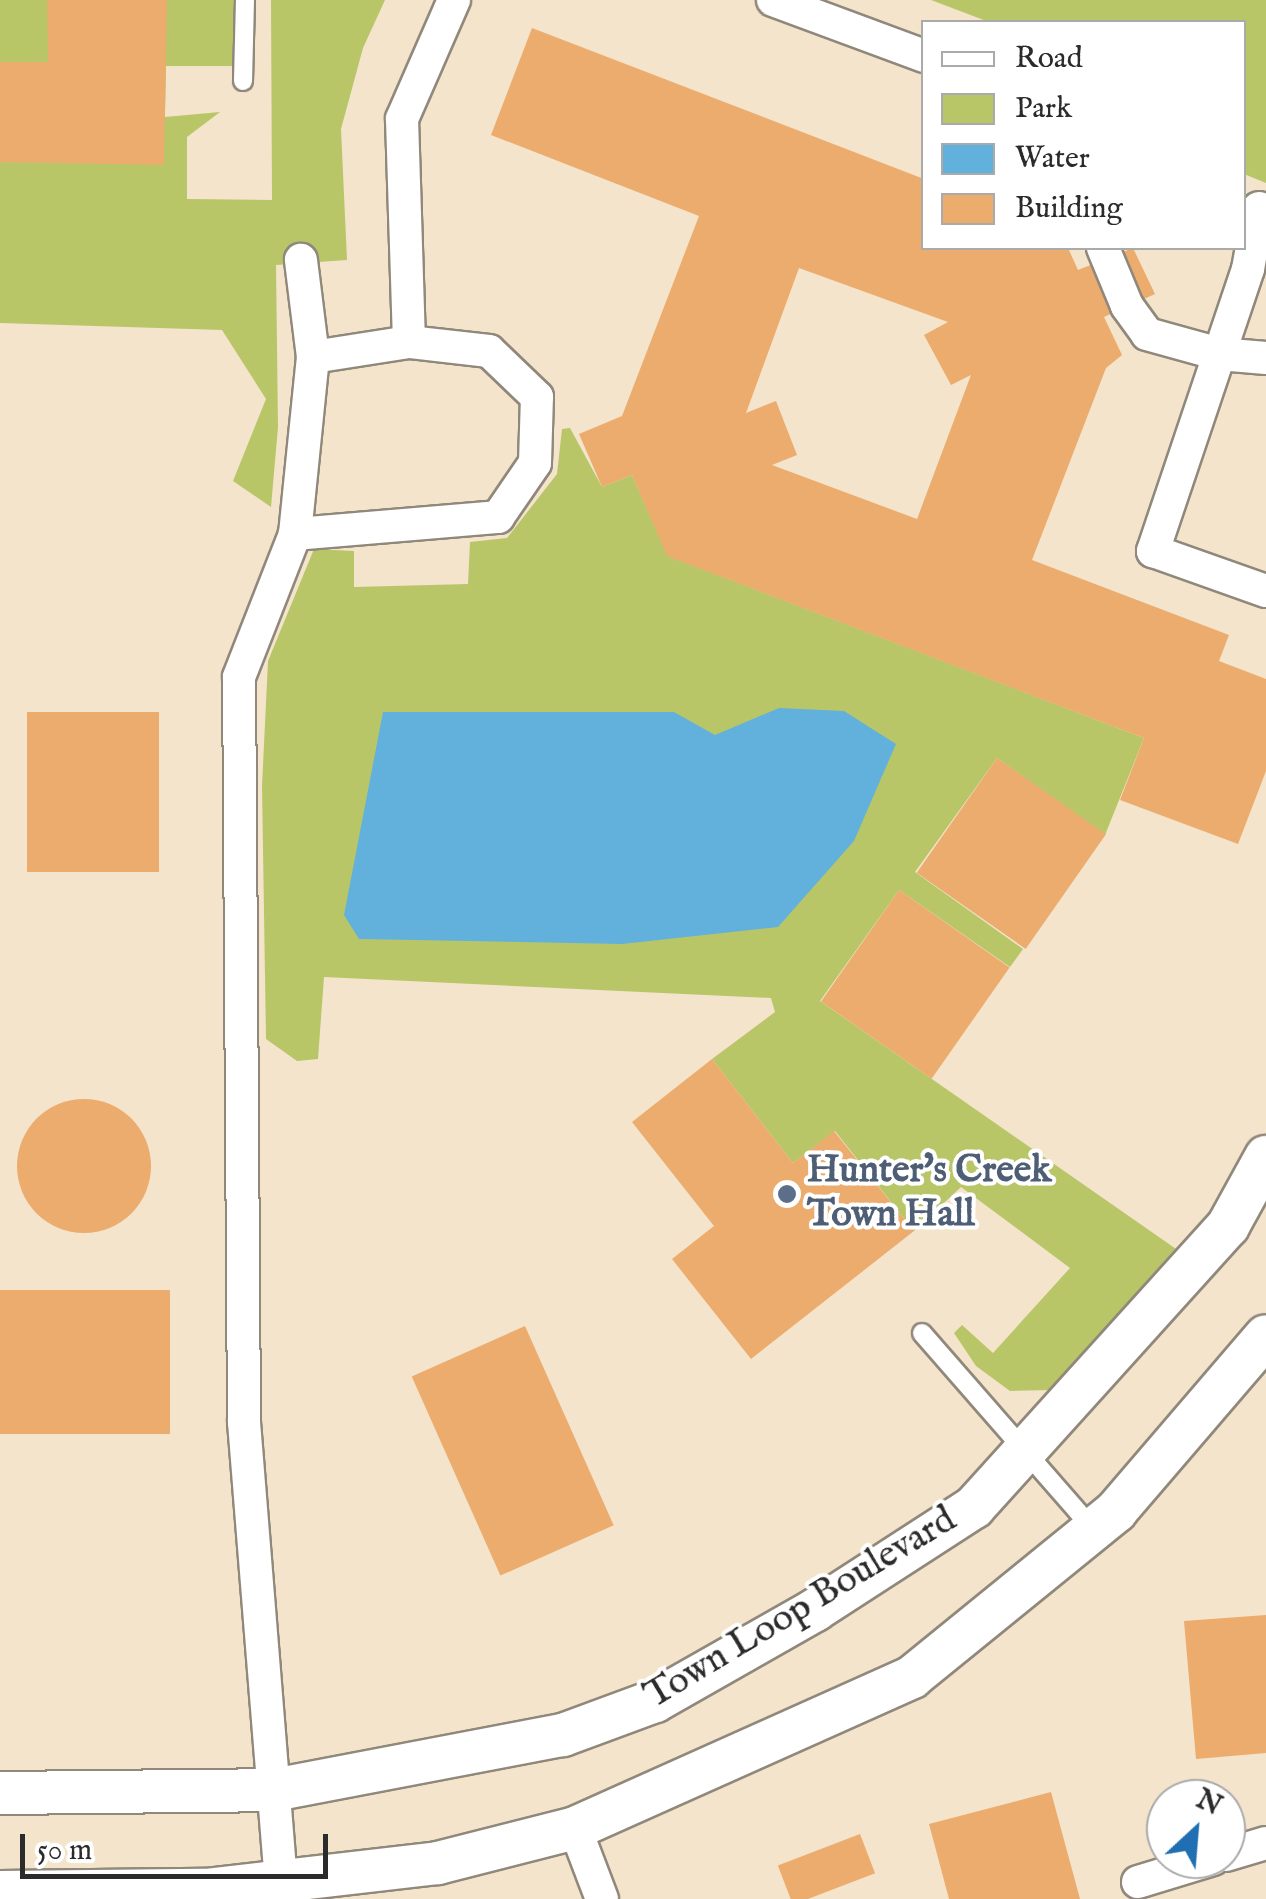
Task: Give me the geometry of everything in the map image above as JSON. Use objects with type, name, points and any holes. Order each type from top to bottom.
[{"type":"street","points":[[409,342],[402,120],[454,0]]},
{"type":"street","points":[[772,0],[921,55]]},
{"type":"street","points":[[1256,205],[1257,270],[1219,354],[1153,551],[1266,591]]},
{"type":"street","points":[[1104,250],[1127,306],[1147,334],[1219,354],[1266,358]]},
{"type":"street","points":[[280,1882],[244,1422],[238,677],[295,534],[312,357],[301,260]]},
{"type":"street","points":[[295,534],[498,517],[535,463],[537,397],[489,351],[409,342],[312,357]]},
{"type":"street","name":"Town Loop Boulevard","points":[[0,1793],[274,1790],[563,1735],[655,1701],[815,1610],[974,1507],[1228,1226],[1266,1156]]},
{"type":"street","points":[[0,1892],[205,1890],[280,1882],[438,1863],[575,1828],[912,1676],[1116,1511],[1266,1336]]},
{"type":"street","points":[[575,1828],[602,1899]]},
{"type":"street","points":[[1138,1882],[1148,1879]]},
{"type":"lane","points":[[243,81],[245,0]]},
{"type":"lane","points":[[922,1333],[1093,1529]]},
{"type":"green space","points":[[0,0],[236,0],[235,66],[166,66],[165,117],[220,112],[187,137],[187,199],[272,200],[271,0],[385,0],[363,48],[341,129],[347,260],[276,265],[278,427],[271,507],[233,481],[266,399],[222,330],[0,323]]},
{"type":"green space","points":[[931,0],[1266,0],[1266,183],[1246,175],[1246,20],[984,20]]},
{"type":"green space","points":[[570,428],[602,487],[632,475],[668,556],[1144,738],[1105,835],[997,758],[915,872],[1023,949],[1010,967],[899,890],[820,1001],[1179,1251],[1051,1390],[1010,1391],[976,1366],[954,1333],[962,1325],[993,1353],[1070,1268],[961,1187],[914,1231],[835,1131],[793,1163],[712,1059],[775,1012],[771,998],[324,977],[318,1059],[297,1061],[266,1039],[262,786],[268,661],[314,549],[354,551],[354,587],[468,584],[470,542],[507,538],[557,474],[562,429]]},
{"type":"water","points":[[779,708],[844,711],[896,744],[854,841],[778,927],[622,944],[359,939],[344,915],[383,712],[674,712],[715,735]]},
{"type":"building","points":[[47,0],[167,0],[164,165],[0,162],[0,62],[48,62]]},
{"type":"building","points":[[532,28],[921,178],[921,250],[1069,250],[1078,270],[1134,250],[1155,294],[1104,317],[1122,355],[1106,368],[1032,560],[1229,635],[1219,661],[1266,679],[1266,771],[1238,844],[1120,800],[1144,738],[667,556],[632,475],[602,487],[579,434],[622,416],[699,216],[491,135]],"holes":[[[799,268],[948,322],[924,335],[951,385],[971,375],[917,519],[772,465],[797,455],[776,401],[746,413]]]},
{"type":"building","points":[[27,712],[159,712],[159,872],[27,872]]},
{"type":"building","points":[[997,758],[1106,834],[1026,949],[917,873]]},
{"type":"building","points":[[899,890],[1010,967],[932,1079],[821,1001]]},
{"type":"building","name":"Hunter's Creek Town Hall","points":[[712,1059],[793,1163],[834,1131],[914,1231],[751,1359],[672,1259],[714,1226],[632,1122]]},
{"type":"building","points":[[84,1099],[110,1104],[132,1118],[146,1140],[151,1166],[146,1192],[132,1214],[110,1228],[84,1233],[58,1228],[36,1214],[22,1192],[17,1166],[22,1140],[36,1118],[58,1104]]},
{"type":"building","points":[[0,1290],[170,1290],[170,1434],[0,1434]]},
{"type":"building","points":[[525,1326],[614,1525],[500,1576],[412,1376]]},
{"type":"building","points":[[1266,1615],[1266,1753],[1196,1759],[1184,1621]]},
{"type":"building","points":[[1051,1792],[1080,1899],[949,1899],[929,1824]]},
{"type":"building","points":[[860,1834],[875,1873],[808,1899],[791,1899],[778,1866]]},
{"type":"place","name":"Hunter's Creek Town Hall","points":[[787,1194]]}]
